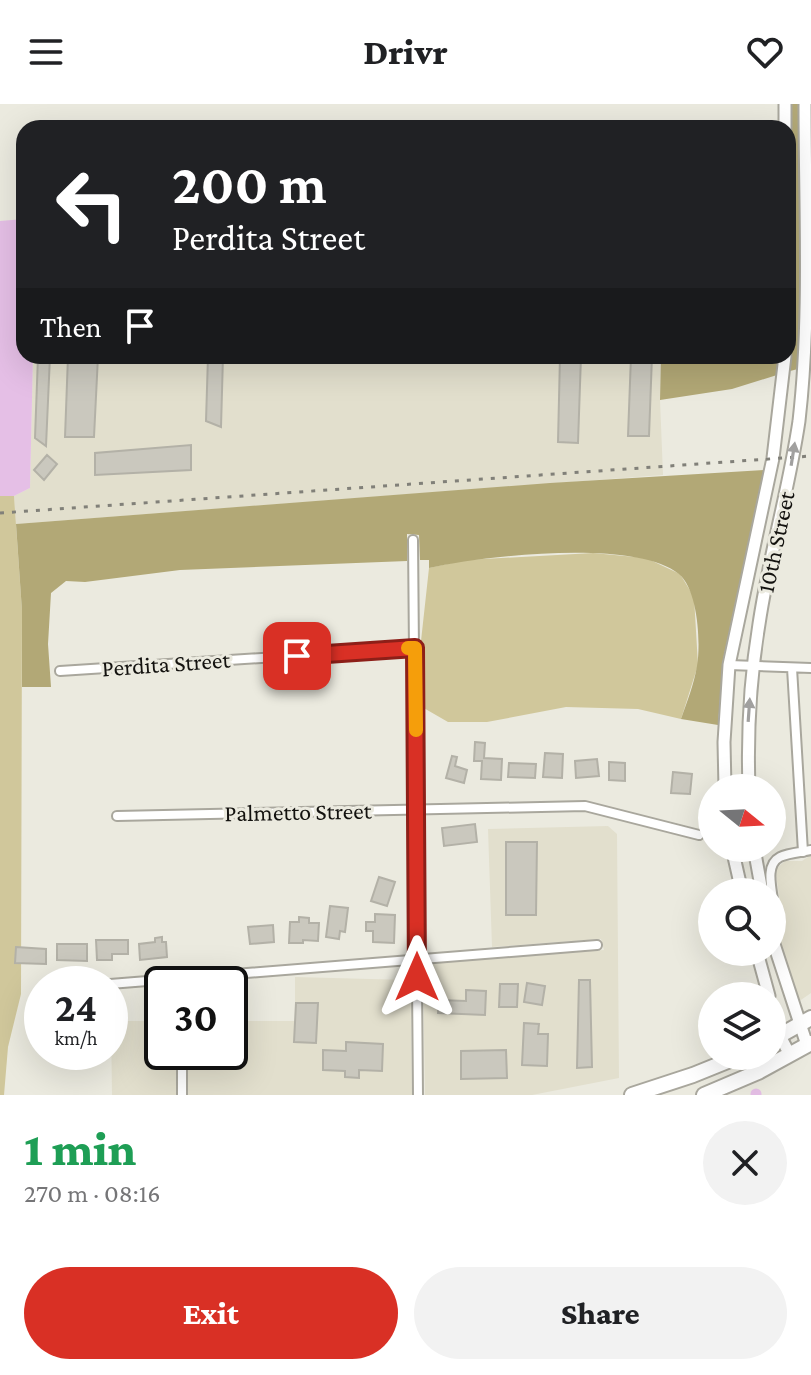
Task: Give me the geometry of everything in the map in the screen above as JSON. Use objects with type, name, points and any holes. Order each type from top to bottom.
[{"type":"main road","points":[[786,1032],[805,1021]]},
{"type":"main road","points":[[704,1095],[758,1072],[809,1044]]},
{"type":"main road","points":[[632,1095],[705,1070]]},
{"type":"street","name":"10th Street","points":[[749,774],[748,714],[759,622],[800,408],[807,289],[805,104]]},
{"type":"street","name":"10th Street","points":[[725,774],[729,665],[763,503],[780,409],[784,364]]},
{"type":"street","points":[[780,409],[800,408]]},
{"type":"street","points":[[763,503],[783,507]]},
{"type":"street","points":[[413,540],[418,1095]]},
{"type":"street","name":"Perdita Street","points":[[60,671],[415,648]]},
{"type":"street","points":[[729,665],[811,668]]},
{"type":"street","points":[[770,878],[772,865],[783,856],[807,851],[792,668]]},
{"type":"street","points":[[799,768],[811,767]]},
{"type":"street","name":"Palmetto Street","points":[[117,816],[585,806],[698,835]]},
{"type":"street","points":[[248,976],[597,945]]},
{"type":"street","points":[[783,966],[805,1021],[809,1044]]},
{"type":"street","points":[[786,1050],[790,1055]]},
{"type":"street","points":[[182,1070],[182,1095]]},
{"type":"shaded area","points":[[791,104],[799,104],[801,289],[798,369],[790,371],[790,364],[796,364],[796,120],[791,120]]},
{"type":"shaded area","points":[[16,220],[16,364],[33,364],[30,488],[14,496],[0,496],[0,221]]},
{"type":"shaded area","points":[[33,364],[661,364],[663,475],[16,524],[14,496],[30,488]]},
{"type":"shaded area","points":[[661,364],[778,364],[777,375],[732,389],[660,400]]},
{"type":"shaded area","points":[[764,470],[723,660],[718,725],[681,719],[696,673],[699,644],[694,604],[679,574],[658,563],[595,553],[520,555],[429,568],[429,560],[420,560],[419,535],[407,534],[407,561],[180,570],[85,582],[66,581],[51,593],[48,644],[51,687],[22,687],[22,611],[16,524],[550,483]]},
{"type":"shaded area","points":[[0,496],[14,496],[22,611],[21,994],[8,1047],[4,1095],[0,1095]]},
{"type":"shaded area","points":[[593,553],[646,558],[680,574],[694,597],[698,665],[681,719],[638,709],[566,707],[487,722],[448,722],[422,707],[421,641],[429,568],[465,560]]},
{"type":"shaded area","points":[[608,826],[617,834],[619,1078],[532,1095],[425,1095],[423,964],[604,950],[601,939],[492,947],[488,829]]},
{"type":"shaded area","points":[[811,855],[811,993],[798,1002],[786,963],[786,878],[776,878],[776,875],[777,868],[784,862],[802,861]]},
{"type":"shaded area","points":[[410,965],[412,1095],[188,1095],[188,1070],[248,1070],[248,1021],[295,1021],[295,977],[408,980]]},
{"type":"shaded area","points":[[128,1021],[144,1021],[144,1070],[176,1070],[176,1095],[112,1095],[112,1070],[128,1070]]},
{"type":"building","points":[[38,364],[50,364],[46,446],[35,438]]},
{"type":"building","points":[[68,364],[98,364],[94,437],[65,437]]},
{"type":"building","points":[[208,364],[223,364],[221,427],[206,421]]},
{"type":"building","points":[[560,364],[581,364],[578,443],[558,442]]},
{"type":"building","points":[[631,364],[652,364],[649,436],[628,436]]},
{"type":"building","points":[[191,445],[191,470],[95,475],[95,453]]},
{"type":"building","points":[[47,455],[57,464],[44,480],[34,470]]},
{"type":"building","points":[[475,742],[485,743],[484,758],[502,759],[501,780],[481,779],[482,761],[474,761]]},
{"type":"building","points":[[545,753],[563,754],[562,778],[543,777]]},
{"type":"building","points":[[452,756],[457,757],[455,766],[467,770],[464,783],[446,778]]},
{"type":"building","points":[[597,759],[599,776],[576,778],[575,761]]},
{"type":"building","points":[[609,762],[625,763],[625,781],[609,780]]},
{"type":"building","points":[[509,763],[536,764],[535,778],[508,777]]},
{"type":"building","points":[[673,772],[692,774],[690,794],[671,793]]},
{"type":"building","points":[[475,824],[477,842],[444,846],[442,828]]},
{"type":"building","points":[[506,842],[537,842],[536,915],[506,915]]},
{"type":"building","points":[[379,877],[395,882],[387,906],[371,901]]},
{"type":"building","points":[[330,906],[348,908],[345,932],[340,931],[339,939],[326,937]]},
{"type":"building","points":[[375,914],[395,915],[394,943],[373,942],[373,931],[366,931],[366,922],[375,922]]},
{"type":"building","points":[[299,917],[309,918],[309,923],[319,923],[318,941],[289,943],[290,922],[299,922]]},
{"type":"building","points":[[273,925],[274,942],[250,944],[248,927]]},
{"type":"building","points":[[162,937],[162,942],[166,942],[167,957],[140,960],[139,944],[155,942],[155,938]]},
{"type":"building","points":[[96,940],[128,940],[128,954],[112,954],[112,960],[97,960]]},
{"type":"building","points":[[57,944],[87,944],[87,961],[57,960]]},
{"type":"building","points":[[16,947],[46,949],[46,964],[15,963]]},
{"type":"building","points":[[579,980],[590,980],[592,1067],[577,1068]]},
{"type":"building","points":[[527,983],[545,986],[542,1005],[524,1002]]},
{"type":"building","points":[[500,984],[518,984],[517,1007],[499,1007]]},
{"type":"building","points":[[466,990],[486,991],[485,1015],[438,1013],[439,1000],[466,1001]]},
{"type":"building","points":[[296,1003],[318,1003],[316,1043],[294,1042]]},
{"type":"building","points":[[524,1023],[539,1024],[538,1034],[548,1034],[547,1066],[522,1065]]},
{"type":"building","points":[[346,1042],[383,1044],[382,1071],[359,1070],[359,1078],[345,1077],[345,1071],[323,1070],[323,1050],[346,1051]]},
{"type":"building","points":[[506,1050],[507,1078],[461,1079],[461,1051]]},
{"type":"railway","points":[[0,513],[811,456]]},
{"type":"slow traffic","points":[[408,648],[415,648],[416,730]]},
{"type":"route","points":[[297,656],[415,648],[417,977]]}]
